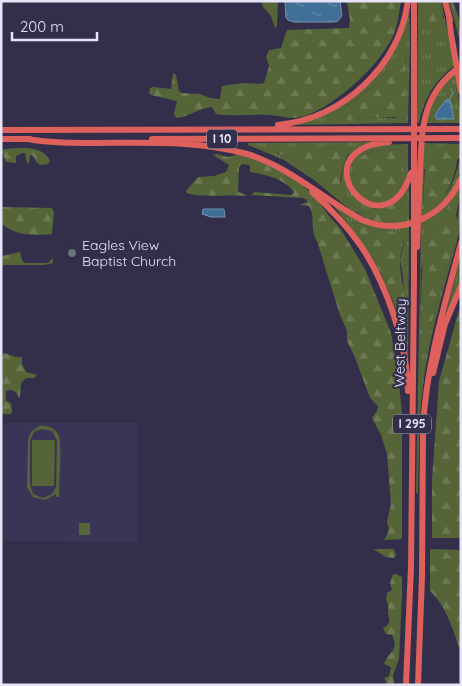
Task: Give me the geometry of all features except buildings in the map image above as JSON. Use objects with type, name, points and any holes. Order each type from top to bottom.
[{"type":"highway","points":[[232,129],[299,122],[321,114],[352,96],[372,78],[388,56],[399,35],[408,1]]},
{"type":"highway","name":"West Beltway","points":[[406,685],[411,594],[414,1]]},
{"type":"highway","points":[[414,281],[424,116],[434,93],[461,64],[445,1]]},
{"type":"highway","points":[[449,17],[461,91]]},
{"type":"highway","name":"I 10","points":[[1,130],[461,128]]},
{"type":"highway","points":[[413,167],[406,187],[401,194],[390,203],[381,205],[367,203],[355,196],[347,176],[350,162],[365,147],[372,144],[417,138]]},
{"type":"highway","name":"I 10","points":[[1,139],[461,138]]},
{"type":"highway","points":[[28,139],[82,143],[165,143],[224,149],[245,154],[269,162],[362,220],[382,226],[401,226],[416,223],[428,217],[443,206],[461,179]]},
{"type":"highway","points":[[304,183],[341,221],[362,247],[377,274],[389,303],[398,331],[408,387],[411,476]]},
{"type":"highway","name":"West Beltway","points":[[418,685],[422,605],[423,428],[425,401],[430,364],[461,243]]},
{"type":"highway","points":[[423,428],[433,370],[441,339],[461,286]]},
{"type":"shaded area","points":[[1,423],[138,423],[137,542],[1,541]]},
{"type":"green space","points":[[261,1],[278,1],[277,26],[275,28],[271,16],[263,7]]},
{"type":"green space","points":[[347,1],[401,1],[396,28],[381,56],[370,69],[344,93],[316,111],[304,116],[291,118],[270,115],[216,114],[212,107],[176,118],[174,114],[177,101],[149,93],[150,88],[153,87],[171,89],[173,73],[176,75],[179,91],[182,93],[200,94],[210,98],[220,99],[222,86],[264,83],[269,66],[266,57],[269,50],[281,48],[287,30],[349,28],[350,20]]},
{"type":"green space","points":[[418,1],[423,1],[421,19],[444,19],[439,1],[441,1],[455,65],[441,77],[431,90],[419,123],[417,123]]},
{"type":"green space","points":[[423,1],[439,1],[443,18],[433,33],[424,29],[421,19]]},
{"type":"green space","points":[[449,1],[453,1],[459,19],[461,45]]},
{"type":"green space","points":[[409,9],[408,123],[291,125],[332,109],[381,68]],"holes":[[[405,52],[406,68],[396,118],[350,119],[335,113],[367,91],[378,81],[394,60]]]},
{"type":"green space","points":[[405,52],[406,95],[401,117],[336,119],[335,113],[368,91],[384,74],[395,58]]},
{"type":"green space","points":[[456,72],[461,123],[425,123],[433,101]],"holes":[[[450,100],[454,119],[437,119]]]},
{"type":"green space","points":[[374,142],[360,148],[346,173],[361,201],[392,204],[402,196],[409,185],[409,222],[403,224],[371,221],[353,212],[314,180],[284,160],[248,145],[248,143]],"holes":[[[346,148],[349,154],[344,163],[341,182],[326,186],[299,164],[274,151]],[[345,199],[357,209],[371,215],[374,208],[387,207],[401,201],[403,205],[398,211],[376,221],[357,213]]]},
{"type":"green space","points":[[423,143],[461,144],[461,169],[455,187],[440,204],[421,218]],"holes":[[[460,158],[453,182],[445,195],[426,211],[423,203],[424,169]]]},
{"type":"green space","points":[[408,144],[408,175],[403,188],[388,202],[368,202],[352,188],[349,174],[352,163],[357,155],[377,145]],"holes":[[[389,149],[403,151],[403,174],[399,188],[353,175],[355,167],[365,154]]]},
{"type":"green space","points":[[426,147],[456,148],[457,164],[450,185],[440,203],[433,209],[426,211],[423,203]]},
{"type":"green space","points":[[25,148],[37,150],[47,156],[50,161],[48,164],[40,165],[30,155],[29,163],[27,164],[25,153],[22,153],[16,156],[16,163],[6,162],[1,150]]},
{"type":"green space","points":[[350,149],[344,163],[339,186],[333,189],[326,186],[299,164],[273,150]]},
{"type":"green space","points":[[389,149],[403,151],[402,183],[393,194],[387,197],[367,196],[356,188],[354,170],[356,163],[365,154]]},
{"type":"green space","points":[[217,154],[228,157],[238,154],[272,165],[296,179],[316,198],[340,228],[365,269],[391,333],[398,372],[402,413],[402,539],[384,540],[388,531],[387,522],[391,504],[387,454],[381,435],[372,418],[378,406],[370,398],[347,341],[347,331],[313,232],[311,210],[309,206],[299,205],[307,202],[307,200],[303,198],[251,195],[254,192],[292,195],[294,192],[280,180],[250,172],[250,165],[242,164],[239,167],[238,192],[247,195],[207,196],[187,193],[186,191],[198,177],[214,176],[226,172],[229,165],[213,155]]},
{"type":"green space","points":[[461,183],[461,195],[434,222],[421,269],[420,340],[427,339],[454,245],[461,200],[461,223],[433,329],[421,399],[418,493],[416,493],[421,223],[434,216]]},
{"type":"green space","points":[[461,195],[456,214],[458,229],[454,245],[427,339],[424,344],[421,344],[420,321],[425,225],[434,222]]},
{"type":"green space","points":[[327,197],[356,218],[409,226],[408,366],[401,334],[359,239]],"holes":[[[356,221],[374,230],[402,232],[404,242],[400,260],[403,276],[404,317],[396,311],[378,267],[354,223]]]},
{"type":"green space","points":[[345,199],[357,209],[371,215],[372,209],[387,207],[401,201],[403,205],[399,209],[398,221],[383,222],[361,215],[343,201]]},
{"type":"green space","points":[[1,207],[52,208],[54,212],[52,234],[32,235],[12,230],[1,223]]},
{"type":"green space","points":[[356,221],[374,230],[402,232],[404,235],[400,259],[405,305],[403,319],[399,316],[378,267],[354,223]]},
{"type":"green space","points":[[20,252],[25,263],[48,263],[53,258],[53,263],[44,265],[1,265],[2,256]]},
{"type":"green space","points":[[461,255],[461,280],[445,317]]},
{"type":"green space","points":[[461,303],[461,538],[432,538],[432,480],[439,381]]},
{"type":"green space","points":[[1,354],[22,357],[22,364],[26,372],[37,375],[34,378],[26,378],[21,383],[19,398],[16,392],[6,391],[6,401],[11,403],[11,414],[1,414]]},
{"type":"green space","points":[[39,426],[45,426],[53,429],[59,436],[59,497],[56,497],[56,494],[45,500],[33,497],[27,487],[28,439],[31,432]],"holes":[[[42,429],[52,431],[57,440],[56,487],[52,494],[43,498],[33,494],[30,484],[30,440],[34,432]]]},
{"type":"green space","points":[[32,440],[55,440],[54,486],[32,486]]},
{"type":"green space","points":[[79,523],[90,523],[90,535],[79,535]]},
{"type":"green space","points":[[373,549],[394,549],[396,555],[394,558],[386,557]]},
{"type":"green space","points":[[430,549],[461,550],[461,654],[445,612],[430,591]]},
{"type":"green space","points":[[393,574],[402,577],[402,595],[399,659],[393,675],[394,685],[388,685],[384,678],[389,676],[391,667],[384,664],[395,645],[392,635],[386,634],[383,628],[389,622],[386,600],[387,593],[392,590],[390,583]]},
{"type":"water","points":[[285,1],[340,1],[342,16],[338,21],[334,22],[294,22],[286,18]]},
{"type":"water","points":[[447,99],[450,100],[454,119],[437,119],[435,116],[438,110]]},
{"type":"water","points":[[203,209],[224,209],[225,217],[211,217],[202,214]]},
{"type":"waterway","points":[[449,100],[453,93],[451,89]]},
{"type":"place","name":"Eagles View Baptist Church","points":[[72,253]]}]
